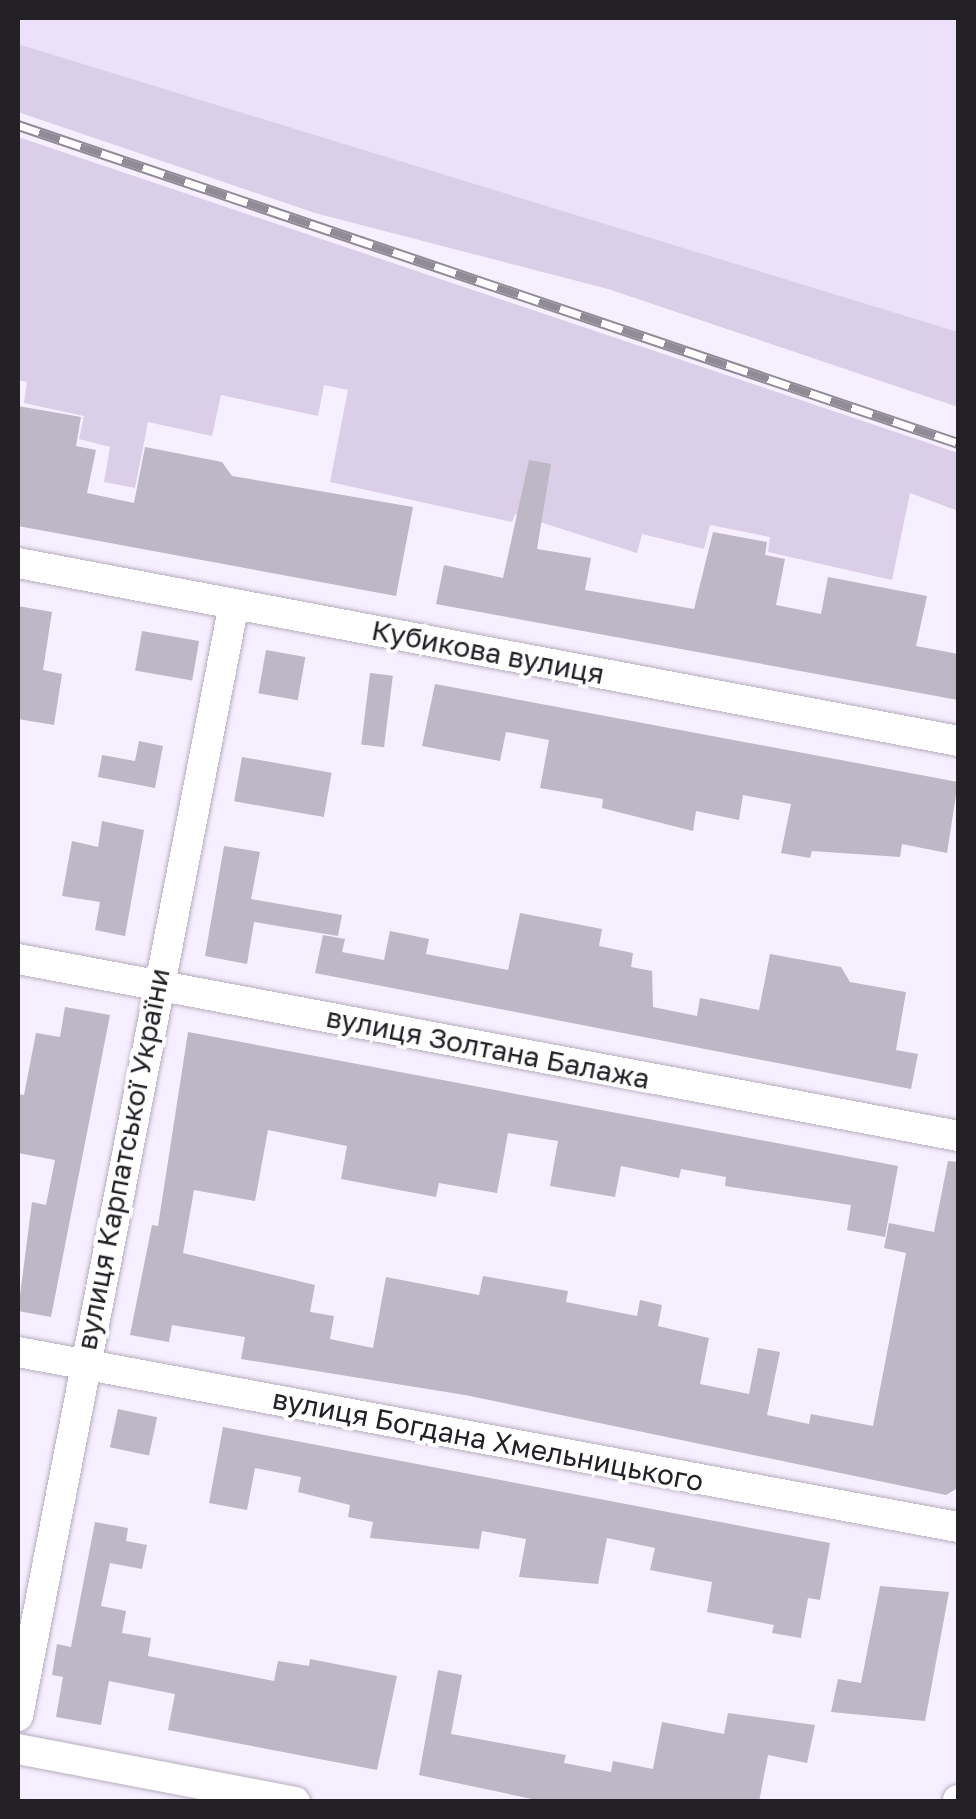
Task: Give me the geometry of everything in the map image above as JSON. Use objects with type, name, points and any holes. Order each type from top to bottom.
[{"type":"street","name":"Кубикова вулиця","points":[[18,562],[958,741]]},
{"type":"street","name":"вулиця Карпатської України","points":[[18,1716],[234,604]]},
{"type":"street","name":"вулиця Золтана Балажа","points":[[18,959],[958,1136]]},
{"type":"street","name":"вулиця Богдана Хмельницького","points":[[18,1352],[958,1528]]},
{"type":"street","points":[[18,1749],[295,1802]]},
{"type":"shaded area","points":[[18,18],[958,18],[958,332],[18,44]]},
{"type":"shaded area","points":[[18,44],[958,332],[958,407],[608,289],[315,213],[18,112]]},
{"type":"shaded area","points":[[18,137],[958,453],[958,511],[910,493],[892,580],[768,552],[770,537],[710,525],[704,549],[642,534],[637,553],[515,514],[512,522],[330,482],[348,390],[324,385],[318,416],[221,395],[212,436],[148,422],[135,488],[104,482],[110,447],[79,439],[84,416],[24,403],[27,382],[18,380]]},
{"type":"building","points":[[18,406],[81,417],[76,446],[96,450],[87,493],[134,503],[145,447],[222,462],[232,476],[413,507],[396,596],[18,526]]},
{"type":"building","points":[[529,460],[551,464],[537,549],[591,558],[585,590],[694,609],[713,532],[767,542],[765,555],[785,559],[776,605],[821,614],[828,577],[927,596],[916,646],[958,654],[958,700],[436,604],[444,565],[503,578]]},
{"type":"building","points":[[18,606],[52,612],[43,670],[62,674],[54,725],[18,719]]},
{"type":"building","points":[[142,631],[199,641],[192,680],[135,670]]},
{"type":"building","points":[[266,650],[305,657],[298,700],[258,693]]},
{"type":"building","points":[[370,673],[393,676],[384,747],[361,744]]},
{"type":"building","points":[[435,684],[958,782],[947,853],[902,844],[900,857],[812,851],[810,858],[781,853],[791,804],[743,795],[739,820],[696,811],[693,831],[602,808],[603,799],[540,788],[549,740],[506,732],[500,761],[422,746]]},
{"type":"building","points":[[139,741],[163,746],[155,788],[98,777],[102,755],[135,761]]},
{"type":"building","points":[[242,757],[332,773],[324,817],[234,801]]},
{"type":"building","points":[[102,821],[144,830],[125,936],[95,930],[100,902],[62,896],[72,841],[98,847]]},
{"type":"building","points":[[224,846],[260,852],[251,899],[342,915],[338,936],[254,922],[247,964],[205,956]]},
{"type":"building","points":[[520,913],[602,929],[599,946],[633,953],[631,967],[652,971],[653,1007],[697,1016],[700,998],[759,1010],[770,954],[841,967],[850,982],[906,992],[896,1050],[918,1054],[911,1089],[315,973],[323,935],[345,939],[342,952],[384,960],[390,931],[429,939],[426,954],[508,970]]},
{"type":"building","points":[[65,1007],[110,1015],[51,1317],[18,1311],[32,1202],[46,1205],[55,1160],[18,1153],[18,1094],[24,1095],[36,1033],[60,1037]]},
{"type":"building","points":[[188,1032],[898,1166],[885,1237],[847,1230],[851,1205],[725,1186],[726,1177],[681,1169],[679,1178],[621,1166],[615,1197],[550,1186],[558,1141],[508,1133],[497,1193],[439,1183],[436,1197],[341,1179],[347,1146],[268,1130],[255,1201],[194,1190],[183,1253],[315,1285],[310,1312],[334,1316],[330,1339],[373,1348],[386,1277],[479,1295],[483,1276],[568,1291],[566,1302],[637,1316],[640,1300],[662,1305],[658,1326],[709,1338],[700,1384],[749,1394],[758,1348],[780,1352],[767,1415],[809,1424],[811,1414],[873,1426],[906,1253],[884,1248],[889,1223],[934,1232],[948,1161],[958,1162],[958,1488],[946,1495],[465,1395],[241,1359],[245,1337],[172,1325],[169,1342],[130,1335],[152,1225],[158,1226]]},
{"type":"building","points":[[118,1409],[157,1417],[149,1455],[110,1447]]},
{"type":"building","points":[[223,1427],[830,1543],[820,1600],[808,1598],[801,1638],[772,1633],[774,1625],[707,1612],[712,1582],[650,1570],[655,1548],[607,1538],[598,1584],[519,1577],[526,1539],[482,1531],[479,1549],[370,1538],[373,1522],[348,1517],[350,1505],[298,1492],[301,1477],[255,1468],[247,1510],[209,1503]]},
{"type":"building","points":[[95,1522],[128,1528],[126,1541],[147,1545],[142,1569],[110,1563],[101,1606],[126,1611],[122,1633],[151,1638],[148,1656],[274,1681],[278,1661],[309,1666],[310,1659],[397,1676],[377,1770],[168,1730],[175,1694],[109,1681],[101,1725],[56,1717],[63,1677],[52,1675],[57,1644],[71,1647]]},
{"type":"building","points":[[880,1586],[949,1592],[925,1721],[831,1712],[838,1679],[861,1683]]},
{"type":"building","points":[[438,1670],[462,1675],[451,1734],[566,1755],[564,1763],[611,1772],[613,1761],[653,1769],[662,1722],[724,1734],[728,1713],[815,1725],[807,1763],[768,1755],[759,1802],[546,1802],[419,1775]]},
{"type":"railway","points":[[18,125],[958,443]]}]
